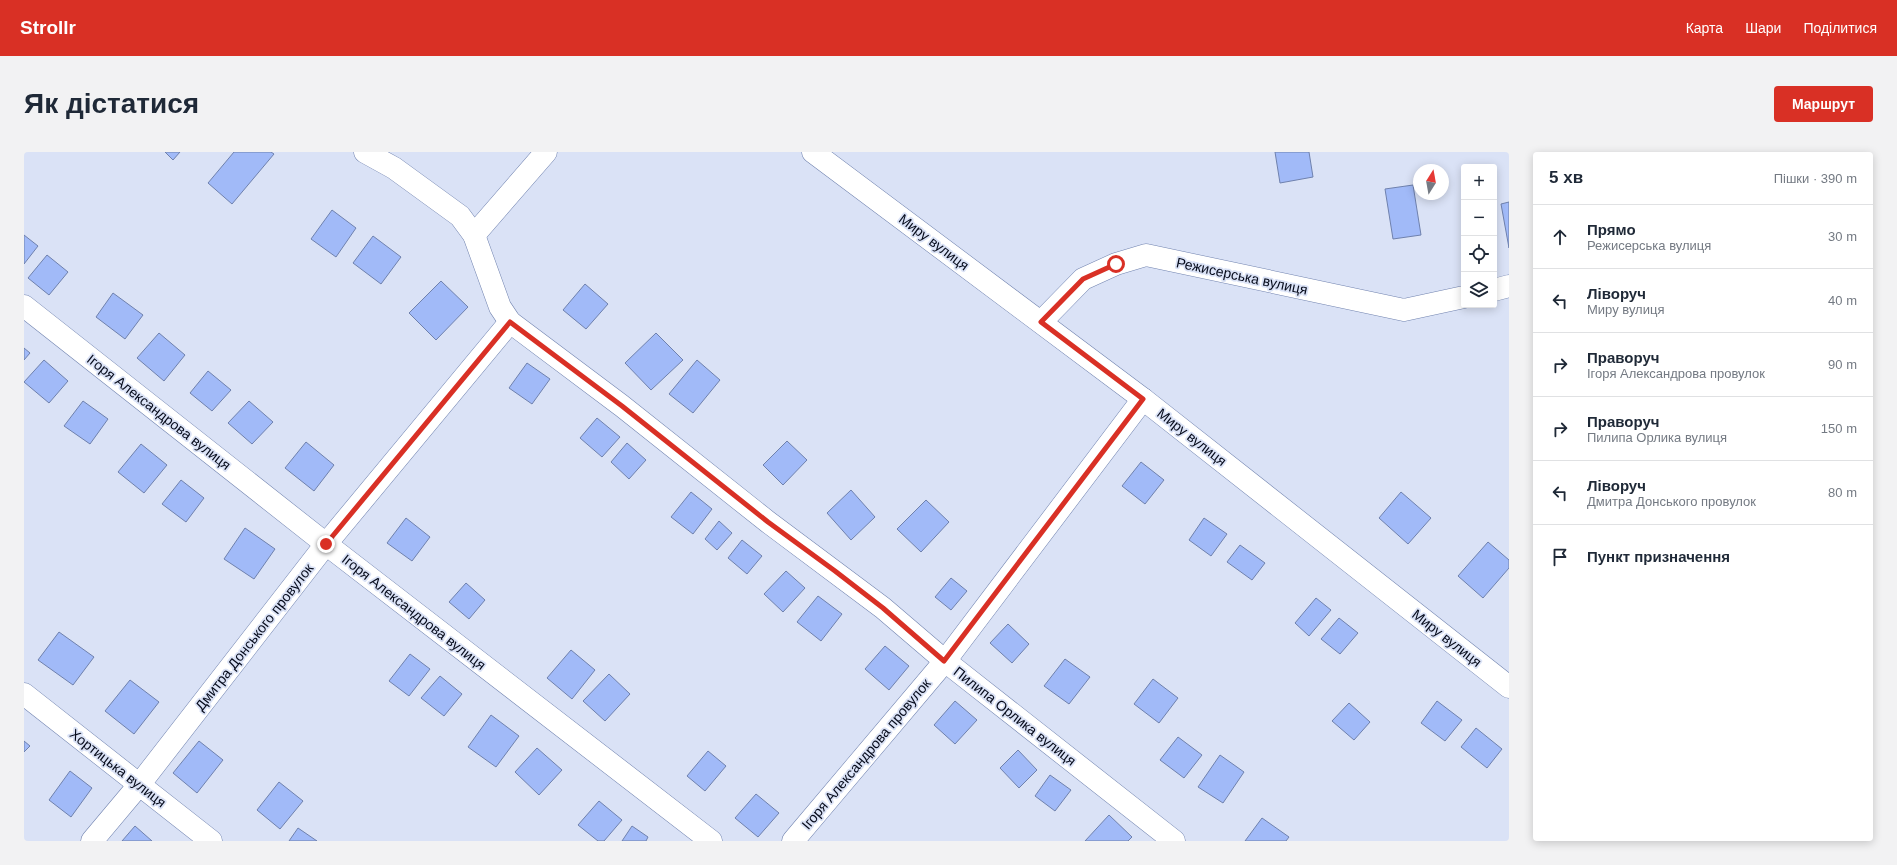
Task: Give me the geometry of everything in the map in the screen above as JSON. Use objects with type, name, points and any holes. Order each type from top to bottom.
[{"type":"street","name":"Пилипа Орлика вулиця","points":[[365,152],[394,168],[460,216],[474,235],[500,307],[510,322],[622,406],[768,522],[865,594],[944,661],[1174,841]]},
{"type":"street","points":[[474,235],[546,152]]},
{"type":"street","name":"Миру вулиця","points":[[813,152],[1143,399],[1509,687]]},
{"type":"street","name":"Режисерська вулиця","points":[[1041,322],[1083,279],[1116,264],[1146,255],[1404,310],[1461,298]]},
{"type":"street","points":[[1497,289],[1509,286]]},
{"type":"street","name":"Ігоря Александрова вулиця","points":[[24,306],[326,544],[711,841]]},
{"type":"street","name":"Дмитра Донського провулок","points":[[92,841],[139,785],[326,544],[510,322]]},
{"type":"street","name":"Ігоря Александрова провулок","points":[[793,841],[944,661],[1143,399]]},
{"type":"street","name":"Хортицька вулиця","points":[[24,694],[211,841]]},
{"type":"building","points":[[165,152],[180,152],[173,160]]},
{"type":"building","points":[[234,152],[271,152],[274,154],[232,204],[208,183]]},
{"type":"building","points":[[1275,152],[1309,152],[1313,177],[1280,183]]},
{"type":"building","points":[[1413,185],[1413,200],[1415,200],[1421,235],[1393,239],[1385,189]]},
{"type":"building","points":[[1509,202],[1509,248],[1501,204]]},
{"type":"building","points":[[332,210],[356,228],[336,257],[311,239]]},
{"type":"building","points":[[24,235],[38,246],[24,264]]},
{"type":"building","points":[[373,236],[401,257],[381,284],[353,263]]},
{"type":"building","points":[[47,255],[68,272],[49,295],[28,278]]},
{"type":"building","points":[[441,281],[468,307],[436,340],[409,313]]},
{"type":"building","points":[[585,284],[608,304],[586,329],[563,310]]},
{"type":"building","points":[[113,293],[143,315],[125,339],[96,317]]},
{"type":"building","points":[[159,333],[185,355],[164,381],[137,358]]},
{"type":"building","points":[[656,333],[683,360],[651,390],[625,363]]},
{"type":"building","points":[[24,348],[30,353],[24,360]]},
{"type":"building","points":[[44,360],[68,381],[49,403],[24,382]]},
{"type":"building","points":[[697,360],[720,380],[693,413],[669,394]]},
{"type":"building","points":[[527,363],[550,379],[532,404],[509,388]]},
{"type":"building","points":[[208,371],[231,390],[212,411],[190,393]]},
{"type":"building","points":[[83,401],[108,419],[90,444],[64,426]]},
{"type":"building","points":[[249,401],[273,422],[252,444],[228,423]]},
{"type":"building","points":[[597,418],[620,437],[602,457],[580,438]]},
{"type":"building","points":[[787,441],[807,460],[783,485],[763,465]]},
{"type":"building","points":[[306,442],[334,465],[314,491],[285,468]]},
{"type":"building","points":[[627,443],[646,460],[629,479],[611,462]]},
{"type":"building","points":[[141,444],[167,465],[144,493],[118,472]]},
{"type":"building","points":[[1141,462],[1164,480],[1145,504],[1122,486]]},
{"type":"building","points":[[181,480],[204,498],[186,522],[162,504]]},
{"type":"building","points":[[851,490],[875,517],[851,540],[827,513]]},
{"type":"building","points":[[691,492],[712,509],[693,534],[671,517]]},
{"type":"building","points":[[1401,492],[1431,518],[1408,544],[1379,518]]},
{"type":"building","points":[[926,500],[949,522],[921,552],[897,529]]},
{"type":"building","points":[[406,518],[430,537],[412,561],[387,543]]},
{"type":"building","points":[[1204,518],[1227,534],[1211,556],[1189,540]]},
{"type":"building","points":[[719,521],[732,533],[717,550],[705,539]]},
{"type":"building","points":[[245,528],[275,549],[254,579],[224,559]]},
{"type":"building","points":[[742,540],[762,556],[747,574],[728,558]]},
{"type":"building","points":[[1488,542],[1509,560],[1509,568],[1483,598],[1458,576]]},
{"type":"building","points":[[1240,545],[1265,563],[1252,580],[1227,562]]},
{"type":"building","points":[[786,571],[805,588],[783,612],[764,594]]},
{"type":"building","points":[[951,578],[967,591],[951,610],[935,597]]},
{"type":"building","points":[[466,583],[485,600],[469,619],[449,602]]},
{"type":"building","points":[[818,596],[842,614],[821,641],[797,622]]},
{"type":"building","points":[[1316,598],[1331,610],[1309,636],[1295,623]]},
{"type":"building","points":[[1339,618],[1358,633],[1340,654],[1321,639]]},
{"type":"building","points":[[1008,624],[1029,644],[1012,663],[990,643]]},
{"type":"building","points":[[59,632],[94,657],[73,685],[38,660]]},
{"type":"building","points":[[885,646],[909,666],[889,690],[865,669]]},
{"type":"building","points":[[571,650],[595,670],[572,699],[547,678]]},
{"type":"building","points":[[410,654],[430,669],[409,696],[389,681]]},
{"type":"building","points":[[1065,659],[1090,677],[1069,704],[1044,686]]},
{"type":"building","points":[[609,674],[630,694],[605,721],[583,701]]},
{"type":"building","points":[[440,676],[462,694],[444,716],[421,698]]},
{"type":"building","points":[[1153,679],[1178,698],[1159,723],[1134,704]]},
{"type":"building","points":[[130,680],[159,702],[134,734],[105,711]]},
{"type":"building","points":[[955,701],[977,720],[955,744],[934,725]]},
{"type":"building","points":[[1437,701],[1462,720],[1445,741],[1421,723]]},
{"type":"building","points":[[1349,703],[1370,722],[1354,740],[1332,721]]},
{"type":"building","points":[[491,715],[519,736],[496,767],[468,747]]},
{"type":"building","points":[[1476,728],[1502,749],[1487,768],[1461,747]]},
{"type":"building","points":[[1178,737],[1202,755],[1184,778],[1160,760]]},
{"type":"building","points":[[24,741],[30,746],[24,752]]},
{"type":"building","points":[[199,741],[223,760],[197,793],[173,773]]},
{"type":"building","points":[[537,748],[562,770],[539,795],[515,772]]},
{"type":"building","points":[[1018,750],[1037,770],[1019,788],[1000,768]]},
{"type":"building","points":[[708,751],[726,766],[705,791],[687,776]]},
{"type":"building","points":[[1220,755],[1244,772],[1223,803],[1198,787]]},
{"type":"building","points":[[70,771],[92,788],[71,817],[49,800]]},
{"type":"building","points":[[1050,775],[1071,790],[1055,811],[1035,796]]},
{"type":"building","points":[[279,782],[303,801],[280,829],[257,810]]},
{"type":"building","points":[[756,794],[779,813],[758,837],[735,818]]},
{"type":"building","points":[[599,801],[622,820],[604,841],[598,841],[578,825]]},
{"type":"building","points":[[1109,815],[1132,837],[1128,841],[1085,841]]},
{"type":"building","points":[[1262,818],[1289,837],[1286,841],[1245,841]]},
{"type":"building","points":[[135,826],[152,841],[122,841]]},
{"type":"building","points":[[632,826],[648,837],[646,841],[622,841]]},
{"type":"building","points":[[298,828],[317,841],[289,841]]},
{"type":"route","points":[[326,544],[510,322],[622,406],[768,522],[883,608],[944,661],[1143,399],[1041,322],[1083,279],[1116,264]]}]
